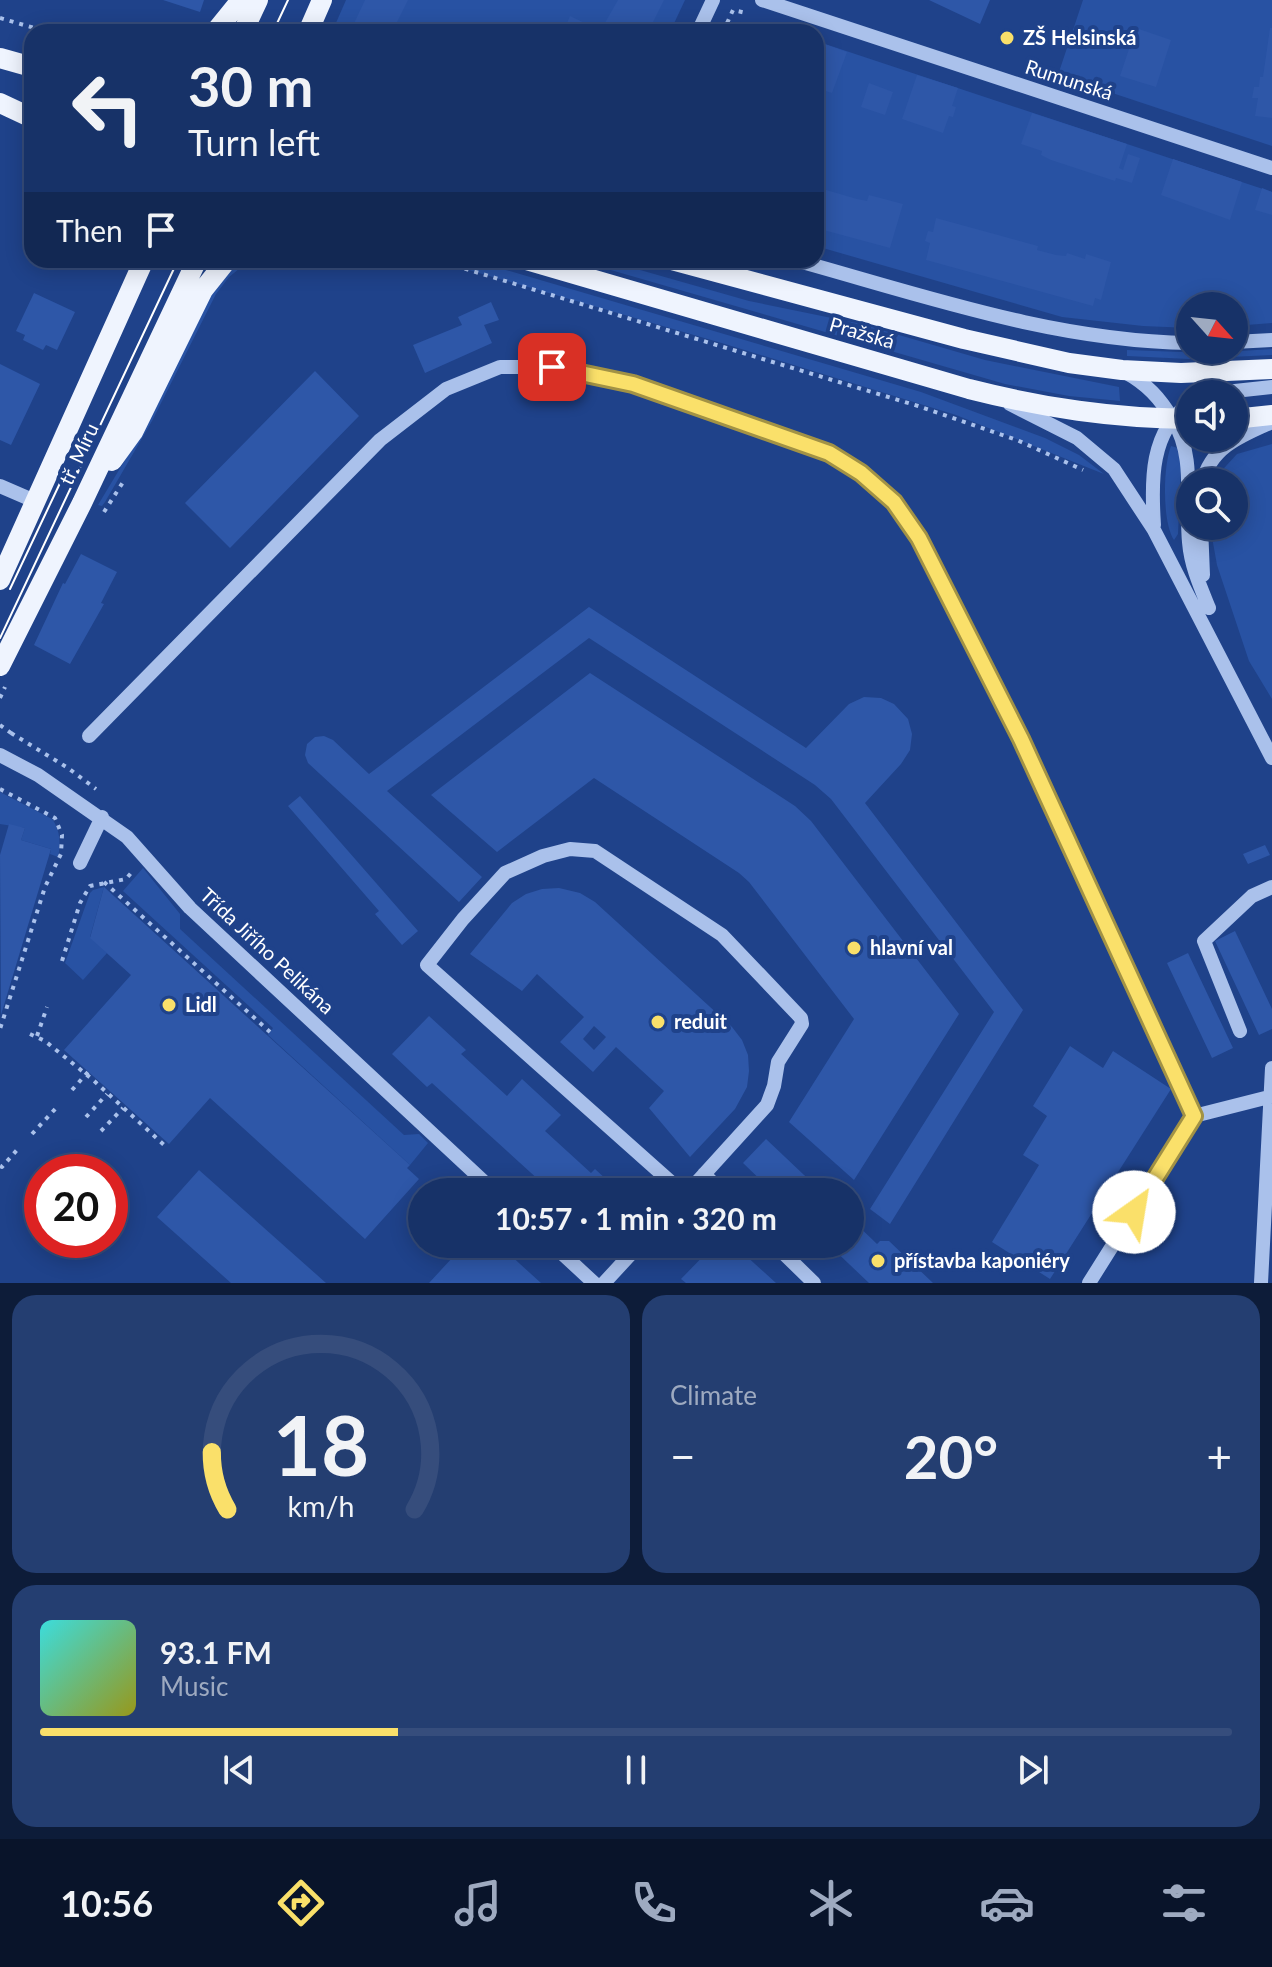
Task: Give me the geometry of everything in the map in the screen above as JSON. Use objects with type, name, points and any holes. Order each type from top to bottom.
[{"type":"main road","points":[[222,24],[241,0]]},
{"type":"main road","points":[[247,24],[258,0]]},
{"type":"main road","points":[[312,24],[322,0]]},
{"type":"main road","points":[[0,58],[24,65]]},
{"type":"main road","points":[[0,102],[24,108]]},
{"type":"main road","points":[[0,102],[24,114]]},
{"type":"main road","name":"tř. Míru","points":[[0,580],[139,268]]},
{"type":"main road","name":"tř. Míru","points":[[0,666],[82,503],[193,268]]},
{"type":"main road","points":[[82,503],[133,432],[191,313],[220,268]]},
{"type":"main road","name":"Pražská","points":[[554,268],[992,395],[1093,414],[1176,419]]},
{"type":"main road","name":"Pražská","points":[[702,268],[1027,355],[1122,370],[1217,373],[1272,369]]},
{"type":"main road","points":[[1248,418],[1272,415]]},
{"type":"street","points":[[702,24],[713,0]]},
{"type":"street","name":"Rumunská","points":[[762,0],[1272,168]]},
{"type":"street","points":[[824,268],[1082,335],[1176,342]]},
{"type":"street","points":[[1248,341],[1272,340]]},
{"type":"street","points":[[89,736],[380,440],[446,389],[500,367],[552,367],[633,384],[829,453],[861,473],[894,502],[919,538],[1021,739],[1194,1116]]},
{"type":"street","points":[[1122,370],[1152,389],[1176,414]]},
{"type":"street","points":[[1248,390],[1272,387]]},
{"type":"street","points":[[992,395],[1077,438],[1102,457],[1129,488],[1154,530],[1272,758]]},
{"type":"street","points":[[1208,468],[1211,460],[1223,448],[1240,436],[1272,422]]},
{"type":"street","points":[[1154,530],[1152,486],[1155,460],[1161,440],[1176,424]]},
{"type":"street","points":[[1186,452],[1192,560],[1209,608]]},
{"type":"street","points":[[0,486],[37,502]]},
{"type":"street","points":[[1201,540],[1209,608],[1221,657]]},
{"type":"street","name":"Třída Jiřího Pelikána","points":[[0,755],[38,775],[127,837],[190,908],[480,1178]]},
{"type":"street","points":[[80,863],[102,817]]},
{"type":"street","points":[[669,1178],[427,965],[505,873],[543,856],[570,849],[595,851],[722,935],[801,1018],[802,1024],[778,1062],[767,1105],[700,1178]]},
{"type":"street","points":[[1240,1031],[1204,941],[1252,896],[1272,887]]},
{"type":"street","points":[[1261,1283],[1272,1068]]},
{"type":"street","points":[[1089,1283],[1194,1116],[1269,1097]]},
{"type":"street","points":[[704,1174],[708,1178]]},
{"type":"street","points":[[567,1258],[594,1283]]},
{"type":"street","points":[[604,1283],[627,1258]]},
{"type":"street","points":[[788,1258],[814,1283]]},
{"type":"path","points":[[0,18],[24,25]]},
{"type":"path","points":[[462,268],[918,406],[1017,440],[1091,474]]},
{"type":"path","points":[[0,725],[11,733],[9,737]]},
{"type":"path","points":[[0,789],[47,811],[59,823],[63,841],[58,867],[45,887],[2,1027]]},
{"type":"path","points":[[62,961],[88,885],[126,879],[139,865]]},
{"type":"path","points":[[104,882],[270,1032]]},
{"type":"path","points":[[37,1036],[47,1007]]},
{"type":"path","points":[[30,1034],[37,1036],[86,1074],[164,1145]]},
{"type":"path","points":[[72,1090],[86,1074]]},
{"type":"path","points":[[86,1117],[107,1094]]},
{"type":"path","points":[[32,1134],[57,1107]]},
{"type":"path","points":[[101,1131],[123,1108]]},
{"type":"path","points":[[0,1166],[17,1150]]},
{"type":"shaded area","points":[[346,0],[685,0],[674,24],[336,24]]},
{"type":"shaded area","points":[[1083,0],[1272,0],[1272,146],[1058,75]]},
{"type":"shaded area","points":[[824,44],[1272,192],[1272,323],[1248,325],[1248,292],[1176,292],[1176,327],[1062,317],[824,248]]},
{"type":"shaded area","points":[[233,268],[240,268],[216,294],[152,421],[105,502],[102,506],[98,505],[134,445],[206,300]]},
{"type":"shaded area","points":[[462,268],[499,268],[921,392],[1045,438],[1079,455],[1104,474],[956,415]]},
{"type":"shaded area","points":[[604,268],[633,268],[749,301],[861,324],[985,360],[1119,387],[1120,401],[1069,396],[1005,384]]},
{"type":"shaded area","points":[[1272,349],[1272,355],[1248,356],[1248,350]]},
{"type":"shaded area","points":[[1127,350],[1176,352],[1176,358],[1127,356]]},
{"type":"shaded area","points":[[1272,444],[1272,699],[1249,661],[1217,565],[1213,540],[1248,540],[1248,468],[1224,468],[1237,454]]},
{"type":"shaded area","points":[[1171,446],[1176,447],[1181,467],[1176,468],[1174,540],[1167,521],[1165,494]]},
{"type":"shaded area","points":[[0,792],[52,819],[59,837],[58,857],[50,854],[51,849],[21,840],[25,828],[0,824]]},
{"type":"shaded area","points":[[143,868],[180,914],[180,929],[404,1135],[419,1134],[428,1143],[410,1165],[268,1035],[273,1028],[123,891]]},
{"type":"shaded area","points":[[104,887],[90,937],[107,953],[83,980],[65,963],[90,893]]},
{"type":"building","points":[[163,0],[204,0],[200,12]]},
{"type":"building","points":[[365,0],[408,0],[396,24],[354,24]]},
{"type":"building","points":[[618,0],[664,0],[652,24],[604,24]]},
{"type":"building","points":[[929,0],[990,0],[980,24]]},
{"type":"building","points":[[570,16],[587,24],[567,24]]},
{"type":"building","points":[[1136,28],[1171,40],[1156,87],[1120,76]]},
{"type":"building","points":[[1270,28],[1272,118],[1255,116],[1258,98],[1252,98],[1254,87],[1259,87],[1260,77],[1263,77]]},
{"type":"building","points":[[824,44],[847,52],[832,93],[824,90]]},
{"type":"building","points":[[917,75],[958,88],[952,106],[956,107],[953,117],[949,116],[943,133],[902,119]]},
{"type":"building","points":[[869,83],[893,92],[885,115],[861,107]]},
{"type":"building","points":[[1032,113],[1127,144],[1119,168],[1123,170],[1128,154],[1140,158],[1132,183],[1116,178],[1115,181],[1051,160],[1041,155],[1042,151],[1021,144]]},
{"type":"building","points":[[1173,159],[1242,182],[1230,220],[1161,195]]},
{"type":"building","points":[[1262,188],[1272,192],[1272,215],[1255,210]]},
{"type":"building","points":[[824,189],[867,201],[869,195],[903,204],[890,248],[824,230]]},
{"type":"building","points":[[936,218],[1038,246],[1037,250],[1056,255],[1066,256],[1067,253],[1085,259],[1086,254],[1111,262],[1101,300],[1095,298],[1093,306],[926,260],[930,243],[925,241],[928,231],[933,232]]},
{"type":"building","points":[[34,293],[75,312],[57,350],[46,345],[43,350],[23,340],[25,335],[16,331]]},
{"type":"building","points":[[491,302],[499,320],[484,325],[492,343],[425,373],[413,345],[462,325],[458,317]]},
{"type":"building","points":[[0,364],[40,384],[11,445],[0,440]]},
{"type":"building","points":[[315,371],[359,416],[230,548],[185,503]]},
{"type":"building","points":[[81,554],[117,572],[101,603],[104,604],[70,664],[34,645],[63,583]]},
{"type":"building","points":[[589,607],[806,748],[849,704],[864,697],[881,698],[894,704],[908,719],[912,734],[910,750],[865,803],[1023,1010],[890,1224],[870,1209],[994,1012],[831,799],[815,785],[589,638],[387,791],[482,877],[459,902],[308,763],[305,755],[307,744],[315,737],[324,736],[333,740],[369,774]]},
{"type":"building","name":"hlavní val","points":[[590,673],[795,806],[811,821],[959,1014],[855,1178],[852,1178],[789,1122],[854,1019],[749,882],[594,778],[497,852],[431,795]]},
{"type":"building","points":[[300,796],[418,931],[402,945],[375,914],[379,911],[288,806]]},
{"type":"building","points":[[9,824],[25,828],[21,840],[51,849],[1,1015],[0,855]]},
{"type":"building","points":[[1265,845],[1270,855],[1248,864],[1243,854]]},
{"type":"building","points":[[104,887],[410,1165],[407,1168],[418,1178],[408,1178],[408,1191],[365,1239],[210,1098],[169,1144],[64,1050],[131,975],[90,938]]},
{"type":"building","name":"reduit","points":[[559,888],[580,893],[595,902],[732,1027],[742,1040],[748,1055],[747,1087],[735,1109],[690,1157],[649,1108],[664,1091],[616,1047],[593,1072],[560,1042],[584,1017],[537,974],[522,991],[470,954],[512,903],[542,889]],"holes":[[[594,1026],[606,1037],[594,1050],[583,1039]]]},
{"type":"building","points":[[1235,931],[1272,1009],[1272,1029],[1259,1035],[1215,941]]},
{"type":"building","points":[[1188,953],[1233,1048],[1212,1058],[1167,963]]},
{"type":"building","points":[[429,1016],[466,1050],[461,1054],[507,1096],[522,1079],[561,1115],[545,1131],[591,1173],[595,1169],[605,1178],[537,1178],[432,1083],[427,1087],[392,1054]]},
{"type":"building","points":[[1070,1046],[1103,1068],[1113,1051],[1171,1089],[1050,1279],[992,1242],[1039,1165],[1023,1155],[1047,1116],[1033,1106]]},
{"type":"building","points":[[766,1139],[807,1178],[759,1178],[743,1163]]},
{"type":"building","points":[[199,1170],[326,1283],[231,1283],[157,1217]]},
{"type":"building","name":"přístavba kaponiéry","points":[[864,1231],[877,1244],[889,1241],[933,1283],[869,1283],[843,1258],[864,1258]]},
{"type":"building","points":[[452,1258],[513,1258],[541,1283],[429,1283]]},
{"type":"building","points":[[701,1258],[748,1258],[776,1283],[686,1283],[681,1279]]},
{"type":"tram line","points":[[277,24],[288,0]]},
{"type":"tram line","points":[[0,638],[174,268]]},
{"type":"tram line","points":[[10,589],[61,481]]},
{"type":"place","name":"ZŠ Helsinská","points":[[1007,38]]},
{"type":"place","name":"hlavní val","points":[[854,948]]},
{"type":"place","name":"Lidl","points":[[169,1005]]},
{"type":"place","name":"reduit","points":[[658,1022]]},
{"type":"place","name":"přístavba kaponiéry","points":[[878,1261]]},
{"type":"route","points":[[552,367],[633,384],[829,453],[861,473],[894,502],[907,520],[1021,739],[1194,1116],[1134,1212]]}]
